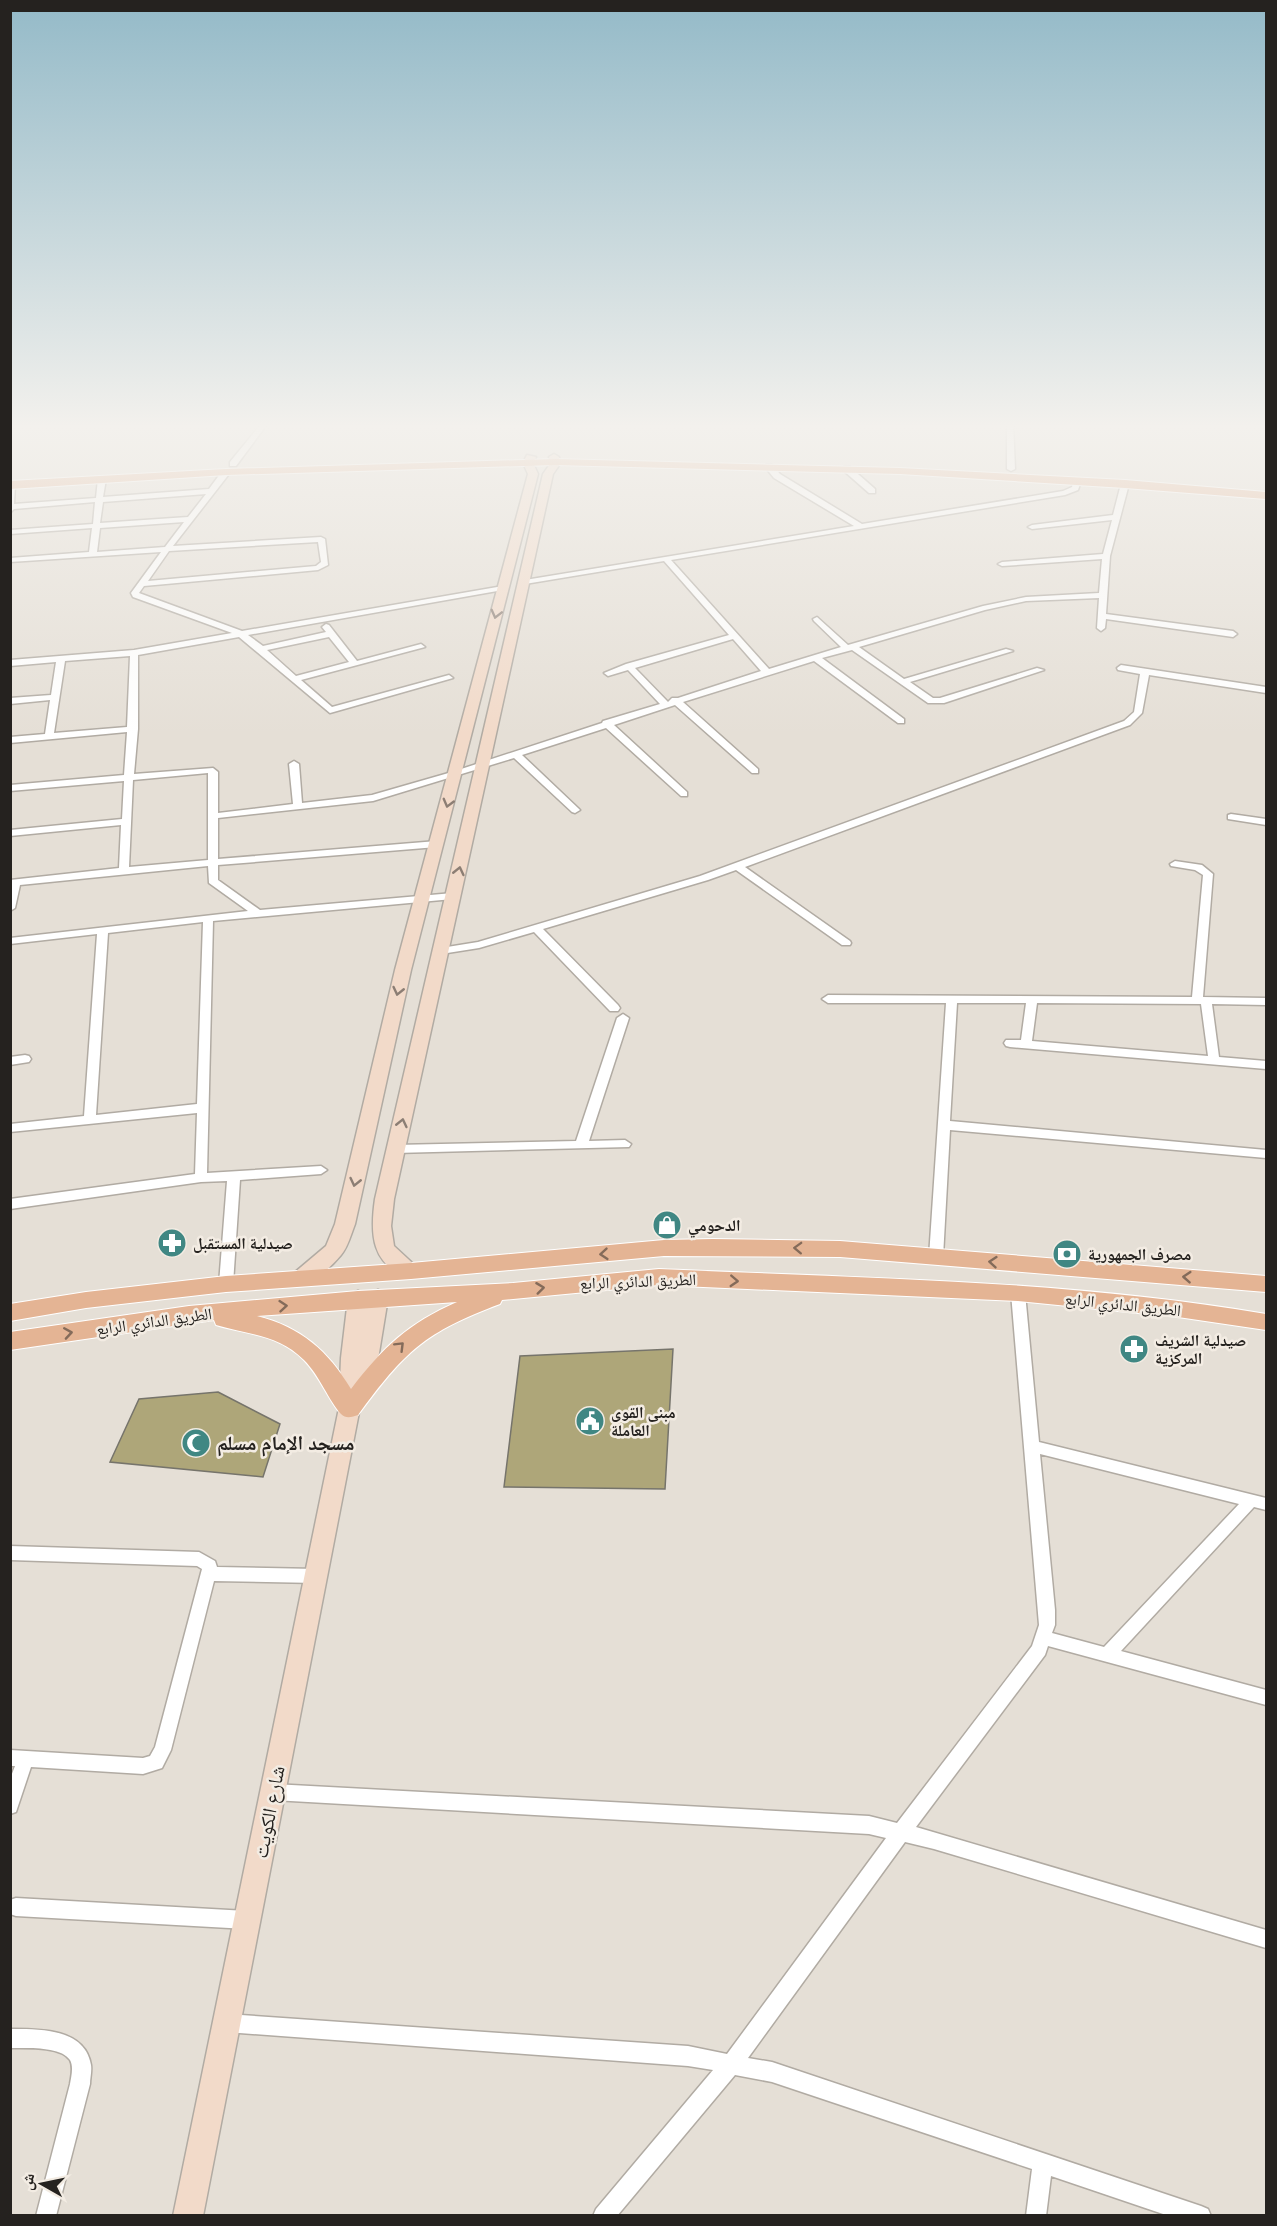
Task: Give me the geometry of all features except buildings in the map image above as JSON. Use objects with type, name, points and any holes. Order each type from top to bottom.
[{"type":"main road","points":[[302,1278],[334,1250],[345,1224],[403,970],[503,588],[522,527]]},
{"type":"main road","points":[[411,1271],[384,1248],[381,1238],[395,1149],[525,582],[533,527]]},
{"type":"main road","name":"الطريق الدائري الرابع","points":[[10,1313],[86,1300],[226,1284],[411,1271],[664,1248],[840,1249],[1266,1284]]},
{"type":"main road","name":"الطريق الدائري الرابع","points":[[10,1341],[189,1314],[368,1298],[513,1291],[596,1281],[659,1277],[1018,1293],[1142,1305],[1266,1322]]},
{"type":"main road","points":[[1224,1280],[1238,1288],[1266,1292]]},
{"type":"main road","points":[[189,1314],[256,1323],[288,1335],[314,1353],[332,1377],[350,1408],[381,1366],[414,1333],[441,1317],[513,1291]]},
{"type":"main road","name":"شارع الكويت","points":[[188,2216],[350,1408],[368,1359],[368,1298]]},
{"type":"main road","points":[[1142,1305],[1166,1300],[1188,1299],[1266,1311]]},
{"type":"street","points":[[10,532],[84,527]]},
{"type":"street","points":[[93,554],[97,527]]},
{"type":"street","points":[[183,527],[135,593],[139,598],[238,633],[261,649],[330,710],[449,678]]},
{"type":"street","points":[[525,582],[855,527]]},
{"type":"street","points":[[1101,628],[1101,595],[1106,556],[1113,527]]},
{"type":"street","points":[[10,560],[317,538],[323,542],[325,564],[318,568],[142,584]]},
{"type":"street","points":[[1002,564],[1106,556]]},
{"type":"street","points":[[665,558],[766,672]]},
{"type":"street","points":[[10,663],[134,653],[321,618],[503,588]]},
{"type":"street","points":[[214,816],[363,800],[484,765],[675,700],[766,672],[1010,601],[1101,595]]},
{"type":"street","points":[[1101,616],[1233,634]]},
{"type":"street","points":[[321,618],[330,634],[354,663]]},
{"type":"street","points":[[816,619],[849,647],[926,700],[936,701],[1040,670]]},
{"type":"street","points":[[261,649],[330,634]]},
{"type":"street","points":[[608,673],[735,636]]},
{"type":"street","points":[[293,679],[421,647]]},
{"type":"street","points":[[902,682],[1009,651]]},
{"type":"street","points":[[124,870],[127,776],[133,729],[134,653]]},
{"type":"street","points":[[815,657],[901,721]]},
{"type":"street","points":[[49,736],[62,659]]},
{"type":"street","points":[[629,666],[665,704]]},
{"type":"street","points":[[1121,668],[1266,690]]},
{"type":"street","points":[[441,951],[479,945],[737,866],[1127,723],[1138,712],[1145,672]]},
{"type":"street","points":[[10,701],[55,697]]},
{"type":"street","points":[[675,700],[755,771]]},
{"type":"street","points":[[606,723],[684,794]]},
{"type":"street","points":[[10,740],[133,729]]},
{"type":"street","points":[[515,754],[575,810]]},
{"type":"street","points":[[294,764],[298,807]]},
{"type":"street","points":[[10,788],[210,770],[213,772],[212,863],[215,885],[258,914]]},
{"type":"street","points":[[1231,817],[1266,822]]},
{"type":"street","points":[[10,833],[126,822]]},
{"type":"street","points":[[10,908],[13,883],[124,870],[437,844]]},
{"type":"street","points":[[1175,864],[1198,867],[1208,874],[1202,1000],[1214,1061]]},
{"type":"street","points":[[737,866],[846,943]]},
{"type":"street","points":[[10,941],[207,918],[453,896]]},
{"type":"street","points":[[201,1178],[207,918]]},
{"type":"street","points":[[536,928],[614,1008]]},
{"type":"street","points":[[90,1119],[103,930]]},
{"type":"street","points":[[828,999],[1266,1001]]},
{"type":"street","points":[[936,1257],[952,999]]},
{"type":"street","points":[[1026,1045],[1032,999]]},
{"type":"street","points":[[581,1145],[623,1018]]},
{"type":"street","points":[[1010,1043],[1266,1065]]},
{"type":"street","points":[[10,1061],[25,1059]]},
{"type":"street","points":[[10,1128],[202,1108]]},
{"type":"street","points":[[944,1125],[1266,1154]]},
{"type":"street","points":[[395,1149],[625,1144]]},
{"type":"street","points":[[10,1204],[201,1178],[321,1170]]},
{"type":"street","points":[[226,1284],[234,1175]]},
{"type":"street","points":[[603,2216],[732,2063],[902,1831],[1032,1660],[1044,1638],[1047,1610],[1018,1293]]},
{"type":"street","points":[[1032,1446],[1259,1502]]},
{"type":"street","points":[[1107,1655],[1259,1502]]},
{"type":"street","points":[[10,1553],[199,1559],[210,1566],[163,1750],[156,1762],[143,1766],[18,1758],[10,1806]]},
{"type":"street","points":[[209,1574],[317,1576]]},
{"type":"street","points":[[1044,1638],[1266,1698]]},
{"type":"street","points":[[273,1792],[833,1822],[902,1831],[1266,1939]]},
{"type":"street","points":[[16,1907],[247,1920]]},
{"type":"street","points":[[226,2023],[688,2056],[732,2063],[772,2072],[1201,2216]]},
{"type":"street","points":[[10,2038],[64,2045],[75,2051],[81,2063],[80,2084],[46,2216]]},
{"type":"street","points":[[1036,2216],[1043,2162]]},
{"type":"place","name":"الدحومي","points":[[667,1225]]},
{"type":"place","name":"صيدلية المستقبل","points":[[172,1243]]},
{"type":"place","name":"مصرف الجمهورية","points":[[1067,1254]]},
{"type":"place","name":"صيدلية الشريف المركزية","points":[[1134,1349]]},
{"type":"place","name":"مبنى القوى العاملة","points":[[590,1421]]},
{"type":"place","name":"مسجد الإمام مسلم","points":[[196,1443]]}]
